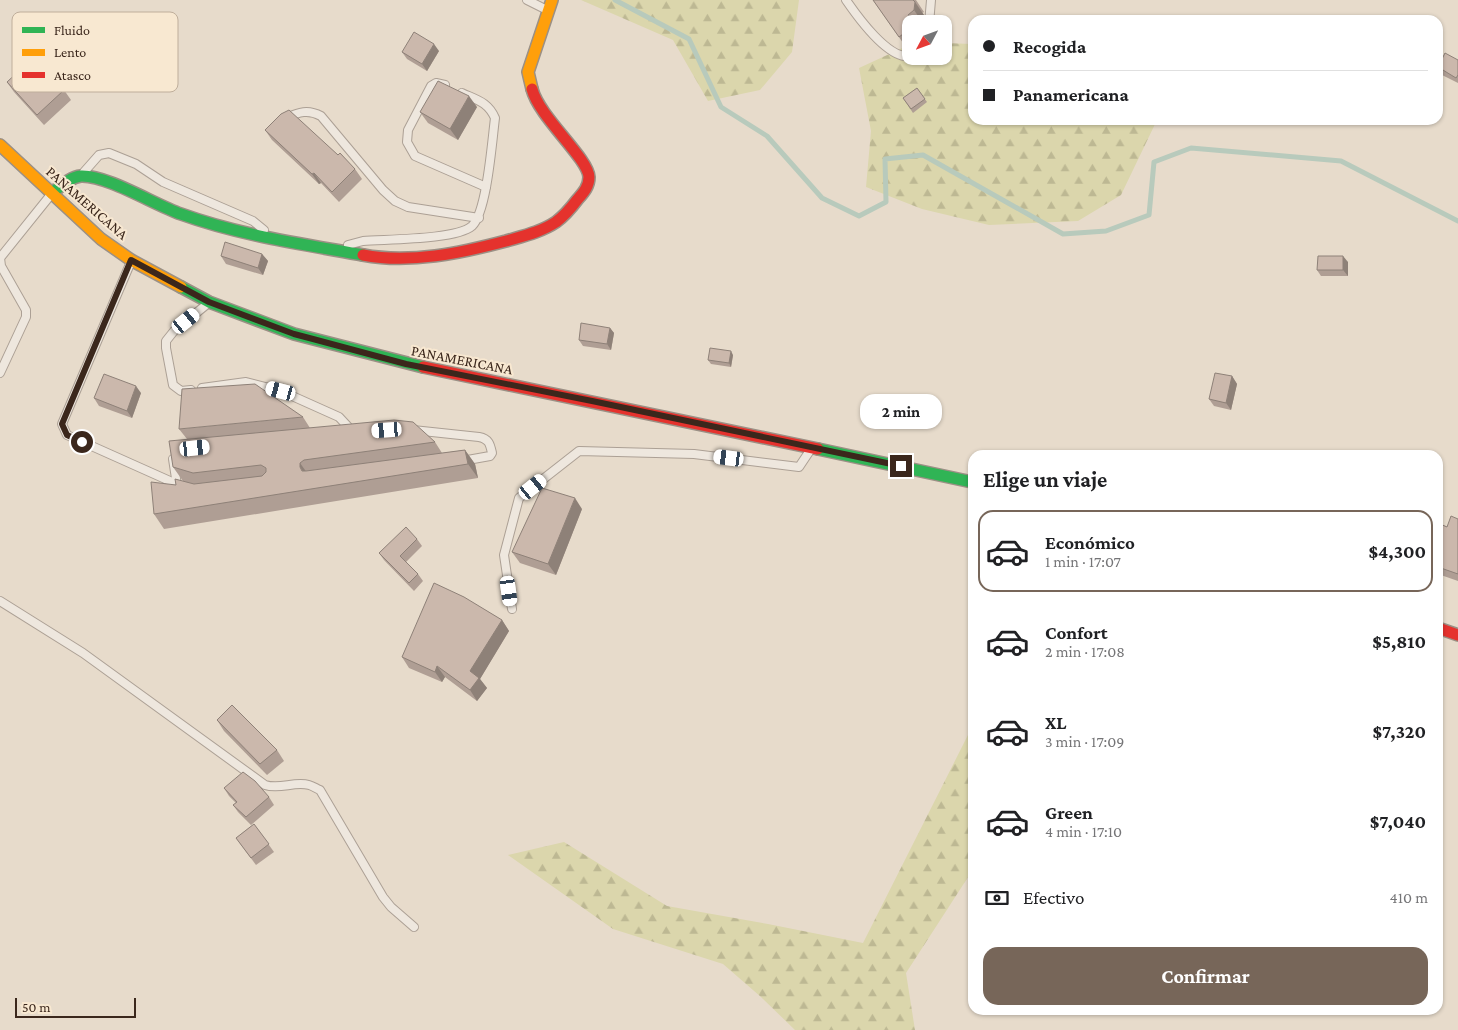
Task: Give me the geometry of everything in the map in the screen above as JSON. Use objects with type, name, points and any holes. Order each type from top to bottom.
[{"type":"main road","points":[[52,193],[70,179],[81,176],[96,178],[180,214],[240,232],[378,258],[430,257],[488,246],[532,234],[556,222],[569,211],[588,186],[589,175],[581,160],[548,119],[534,97],[528,72],[550,5]]},
{"type":"main road","name":"PANAMERICANA","points":[[0,145],[101,239],[131,260],[209,302],[294,334],[406,364],[812,447],[968,481]]},
{"type":"main road","points":[[1443,630],[1458,635]]},
{"type":"lane","points":[[527,0],[550,5]]},
{"type":"lane","points":[[846,0],[865,26],[890,50],[902,55]]},
{"type":"lane","points":[[930,15],[932,0]]},
{"type":"lane","points":[[331,250],[363,241],[453,235],[471,227],[479,218],[486,187],[495,118],[491,109],[486,105],[443,84],[436,83],[431,86],[408,130],[407,142],[415,156],[486,187]]},
{"type":"lane","points":[[276,123],[301,111],[313,112],[321,116],[395,201],[408,207],[479,218]]},
{"type":"lane","points":[[81,176],[99,154],[109,153],[136,164],[163,182],[253,221],[276,239]]},
{"type":"lane","points":[[0,372],[26,317],[26,310],[1,266],[0,258],[52,193]]},
{"type":"lane","points":[[131,260],[62,424],[62,428],[67,435],[186,488]]},
{"type":"lane","points":[[209,302],[174,331],[166,341],[173,385],[177,389],[181,391],[246,382],[281,391],[324,409],[339,417],[358,432],[344,434]]},
{"type":"lane","points":[[404,429],[479,436],[489,441],[492,453],[490,456],[458,461]]},
{"type":"lane","points":[[512,609],[504,555],[519,498],[579,451],[694,454],[799,467],[812,447]]},
{"type":"lane","points":[[175,450],[172,453],[177,485]]},
{"type":"lane","points":[[0,601],[83,653],[265,785],[274,788],[308,785],[320,790],[383,897],[391,907],[414,927]]},
{"type":"green space","points":[[581,0],[799,0],[792,52],[760,90],[708,101],[673,40]]},
{"type":"green space","points":[[952,43],[968,44],[968,125],[1155,125],[1121,195],[1078,221],[989,225],[922,209],[866,187],[871,131],[859,68],[902,48],[902,65],[952,65]]},
{"type":"green space","points":[[968,735],[968,877],[906,973],[915,1030],[795,1030],[723,964],[613,929],[508,855],[564,842],[667,906],[863,943]]},
{"type":"building","points":[[873,0],[913,0],[915,2],[914,10],[908,15],[902,15],[902,35],[899,37]]},
{"type":"building","points":[[414,32],[434,44],[422,64],[402,52]]},
{"type":"building","points":[[1445,53],[1458,60],[1458,75],[1456,78],[1443,70],[1443,57]]},
{"type":"building","points":[[12,77],[12,88],[7,82]]},
{"type":"building","points":[[438,81],[469,96],[450,129],[420,112]]},
{"type":"building","points":[[917,88],[925,99],[911,109],[903,98]]},
{"type":"building","points":[[16,92],[62,92],[37,115]]},
{"type":"building","points":[[289,110],[338,155],[340,153],[355,169],[332,192],[314,173],[312,174],[265,130],[281,114]]},
{"type":"building","points":[[225,242],[262,254],[258,268],[221,256]]},
{"type":"building","points":[[1318,256],[1343,256],[1343,270],[1317,270]]},
{"type":"building","points":[[581,323],[610,328],[607,344],[579,340]]},
{"type":"building","points":[[710,348],[731,351],[729,363],[708,360]]},
{"type":"building","points":[[1215,373],[1232,376],[1226,403],[1209,399]]},
{"type":"building","points":[[104,374],[136,386],[127,411],[94,398]]},
{"type":"building","points":[[255,384],[303,417],[179,429],[182,389]]},
{"type":"building","points":[[394,420],[413,422],[435,442],[304,460],[300,463],[302,471],[465,450],[468,464],[154,514],[151,482],[176,485],[175,479],[194,484],[262,476],[266,472],[266,468],[261,465],[193,473],[173,467],[169,441]]},
{"type":"building","points":[[542,488],[575,498],[548,564],[512,552]]},
{"type":"building","points":[[1451,516],[1458,519],[1458,574],[1443,569],[1443,525],[1447,527]]},
{"type":"building","points":[[406,527],[417,539],[400,556],[418,574],[409,583],[379,553]]},
{"type":"building","points":[[434,583],[464,597],[502,620],[470,671],[479,678],[470,690],[437,666],[435,672],[402,657]]},
{"type":"building","points":[[232,705],[277,750],[260,764],[217,720]]},
{"type":"building","points":[[243,772],[255,781],[269,797],[246,817],[233,805],[237,802],[224,788]]},
{"type":"building","points":[[254,824],[269,844],[251,858],[236,838]]},
{"type":"waterway","points":[[615,0],[689,39],[721,107],[767,136],[822,198],[859,216],[886,202],[885,159],[923,155],[1063,234],[1106,231],[1149,215],[1154,162],[1191,148],[1341,161],[1458,221]]},
{"type":"traffic: fast","points":[[52,193],[73,178],[81,176],[92,177],[117,185],[170,210],[225,228],[363,255]]},
{"type":"traffic: fast","points":[[181,287],[209,302],[294,334],[423,367]]},
{"type":"traffic: fast","points":[[818,449],[968,481]]},
{"type":"traffic: slow","points":[[532,89],[528,72],[552,0]]},
{"type":"traffic: slow","points":[[0,145],[101,239],[131,260],[181,287]]},
{"type":"traffic: jam","points":[[363,255],[417,258],[471,250],[538,231],[565,215],[588,184],[587,169],[544,112],[536,100],[532,89]]},
{"type":"traffic: jam","points":[[423,367],[818,449]]},
{"type":"traffic: jam","points":[[1443,630],[1458,635]]},
{"type":"route","points":[[82,442],[67,435],[62,428],[62,424],[131,260],[209,302],[294,334],[406,364],[901,466]]}]
